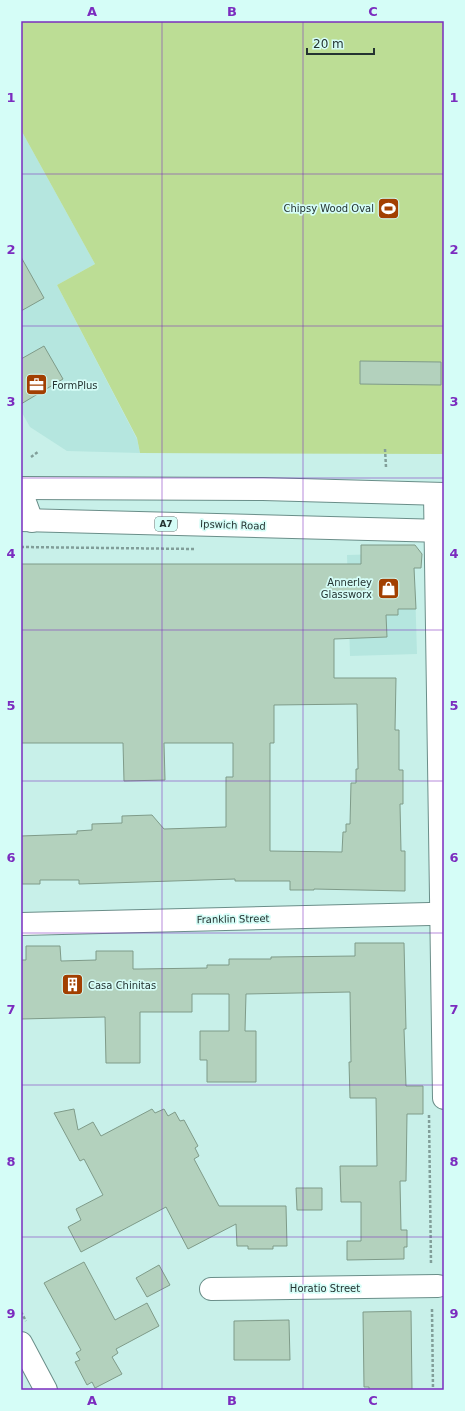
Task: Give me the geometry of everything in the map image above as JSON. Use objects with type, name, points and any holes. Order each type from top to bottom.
[{"type":"main road","points":[[21,488],[264,489],[440,494],[439,531],[444,1098]]},
{"type":"main road","points":[[21,491],[26,520]]},
{"type":"main road","name":"Ipswich Road","points":[[26,520],[439,531]]},
{"type":"main road","name":"Franklin Street","points":[[21,924],[442,914]]},
{"type":"main road","name":"Horatio Street","points":[[211,1289],[439,1290]]},
{"type":"main road","points":[[24,1354],[46,1390]]},
{"type":"path","points":[[385,449],[386,468]]},
{"type":"path","points":[[31,457],[38,452]]},
{"type":"path","points":[[21,547],[203,549]]},
{"type":"path","points":[[433,1390],[439,1290]]},
{"type":"shaded area","points":[[21,130],[95,264],[57,285],[137,439],[140,453],[67,451],[30,427],[21,411]]},
{"type":"shaded area","points":[[414,553],[417,654],[350,656],[347,555]]},
{"type":"green space","points":[[21,21],[444,21],[444,454],[140,453],[137,438],[57,285],[95,264],[21,130]]},
{"type":"building","points":[[21,257],[44,298],[21,311]]},
{"type":"building","name":"FormPlus","points":[[44,346],[63,379],[21,404],[21,359]]},
{"type":"building","points":[[360,361],[441,362],[441,385],[360,384]]},
{"type":"building","points":[[361,545],[415,545],[422,554],[421,568],[414,568],[416,609],[398,609],[398,615],[386,615],[387,637],[334,639],[334,678],[396,678],[395,730],[399,730],[399,770],[403,770],[403,804],[400,804],[401,851],[405,851],[405,891],[314,889],[290,890],[290,881],[235,881],[235,879],[79,884],[79,880],[40,880],[40,884],[22,884],[21,836],[77,834],[77,831],[92,830],[92,824],[122,823],[122,816],[152,815],[164,829],[226,827],[226,777],[233,777],[233,743],[164,743],[165,780],[124,781],[123,743],[21,743],[21,564],[361,564]],"holes":[[[357,704],[358,769],[356,769],[356,783],[351,783],[350,824],[346,824],[346,832],[343,832],[342,852],[270,851],[270,743],[274,743],[274,705]]]},
{"type":"building","points":[[355,943],[404,943],[406,1029],[404,1029],[406,1086],[423,1086],[423,1114],[407,1114],[406,1181],[400,1181],[401,1230],[407,1230],[407,1247],[404,1247],[404,1259],[347,1260],[347,1241],[361,1241],[361,1202],[341,1202],[340,1166],[377,1166],[376,1098],[350,1098],[350,992],[246,994],[245,1031],[256,1031],[256,1082],[207,1082],[207,1060],[200,1060],[200,1031],[229,1031],[229,994],[192,994],[192,1012],[140,1012],[140,1063],[106,1063],[105,1017],[21,1019],[21,960],[26,960],[26,946],[60,946],[61,961],[96,960],[96,951],[133,951],[133,969],[139,969],[207,968],[207,965],[229,965],[229,959],[355,956]]},
{"type":"building","points":[[74,1109],[78,1130],[93,1122],[101,1136],[152,1109],[155,1113],[164,1109],[168,1116],[175,1112],[180,1121],[184,1120],[198,1146],[195,1148],[199,1156],[194,1159],[219,1206],[286,1206],[287,1246],[273,1246],[273,1249],[248,1249],[248,1246],[237,1246],[236,1224],[188,1249],[166,1207],[81,1252],[68,1227],[81,1220],[76,1209],[103,1195],[84,1159],[80,1161],[54,1113]]},
{"type":"building","points":[[296,1188],[322,1188],[322,1210],[297,1210]]},
{"type":"building","points":[[84,1262],[115,1320],[147,1303],[159,1326],[116,1349],[118,1353],[112,1357],[122,1374],[95,1388],[92,1382],[87,1385],[75,1362],[80,1360],[76,1353],[81,1350],[44,1283]]},
{"type":"building","points":[[159,1265],[170,1285],[147,1297],[136,1278]]},
{"type":"building","points":[[411,1311],[412,1390],[369,1390],[369,1387],[364,1387],[363,1312]]},
{"type":"building","points":[[289,1320],[290,1360],[234,1360],[234,1321]]},
{"type":"place","name":"Chipsy Wood Oval","points":[[389,208]]},
{"type":"place","name":"FormPlus","points":[[37,385]]},
{"type":"place","name":"Annerley Glassworx","points":[[388,588]]},
{"type":"place","name":"Casa Chinitas","points":[[72,985]]}]
